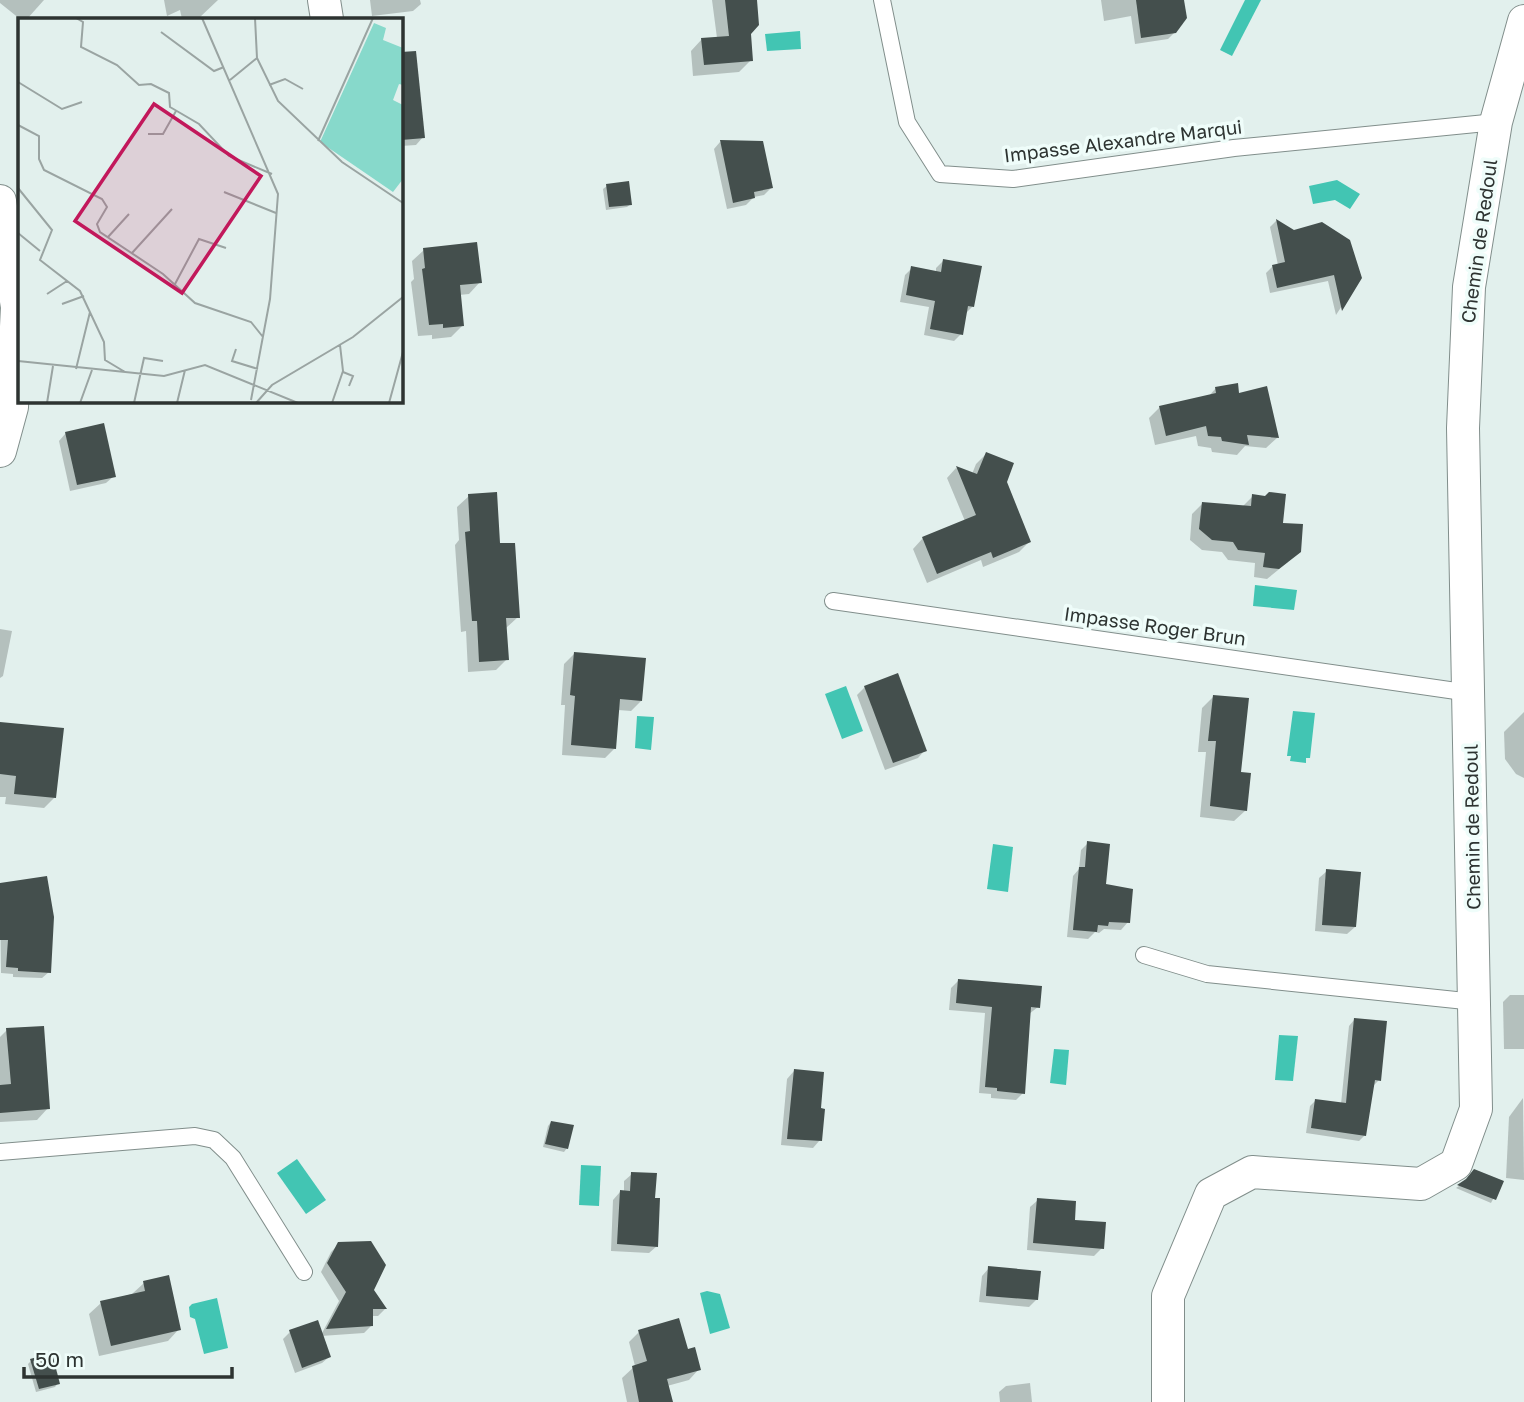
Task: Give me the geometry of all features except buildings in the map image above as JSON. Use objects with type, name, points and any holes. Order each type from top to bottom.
[{"type":"street","points":[[324,0],[327,18]]},
{"type":"street","name":"Chemin de Redoul","points":[[1168,1402],[1168,1296],[1211,1194],[1252,1172],[1421,1184],[1456,1164],[1476,1108],[1463,428],[1469,287],[1496,122],[1524,21]]},
{"type":"street","points":[[0,201],[17,307],[12,407],[0,451]]},
{"type":"lane","name":"Impasse Alexandre Marqui","points":[[882,0],[907,122],[940,174],[1013,179],[1234,148],[1496,122]]},
{"type":"lane","name":"Impasse Roger Brun","points":[[834,601],[1470,693]]},
{"type":"lane","points":[[1144,955],[1207,974],[1475,1002]]},
{"type":"lane","points":[[0,1152],[195,1136],[214,1140],[233,1158],[304,1272]]},
{"type":"shaded area","points":[[1245,0],[1261,0],[1232,56],[1220,50]]},
{"type":"shaded area","points":[[800,31],[801,49],[767,51],[765,34]]},
{"type":"shaded area","points":[[1337,180],[1360,194],[1350,209],[1335,200],[1313,204],[1309,186]]},
{"type":"shaded area","points":[[1255,585],[1297,590],[1294,610],[1253,606]]},
{"type":"shaded area","points":[[846,686],[863,731],[842,739],[825,694]]},
{"type":"shaded area","points":[[1293,711],[1315,713],[1310,758],[1306,758],[1306,763],[1290,761],[1291,756],[1287,756]]},
{"type":"shaded area","points":[[637,716],[654,717],[651,750],[635,748]]},
{"type":"shaded area","points":[[993,844],[1013,847],[1008,892],[987,889]]},
{"type":"shaded area","points":[[1279,1035],[1298,1036],[1293,1081],[1275,1080]]},
{"type":"shaded area","points":[[1054,1049],[1069,1050],[1066,1085],[1050,1083]]},
{"type":"shaded area","points":[[297,1159],[326,1200],[306,1214],[277,1173]]},
{"type":"shaded area","points":[[581,1165],[601,1166],[599,1206],[579,1205]]},
{"type":"shaded area","points":[[707,1291],[720,1294],[730,1328],[710,1334],[700,1293]]},
{"type":"shaded area","points":[[217,1298],[228,1348],[204,1354],[189,1307]]}]
